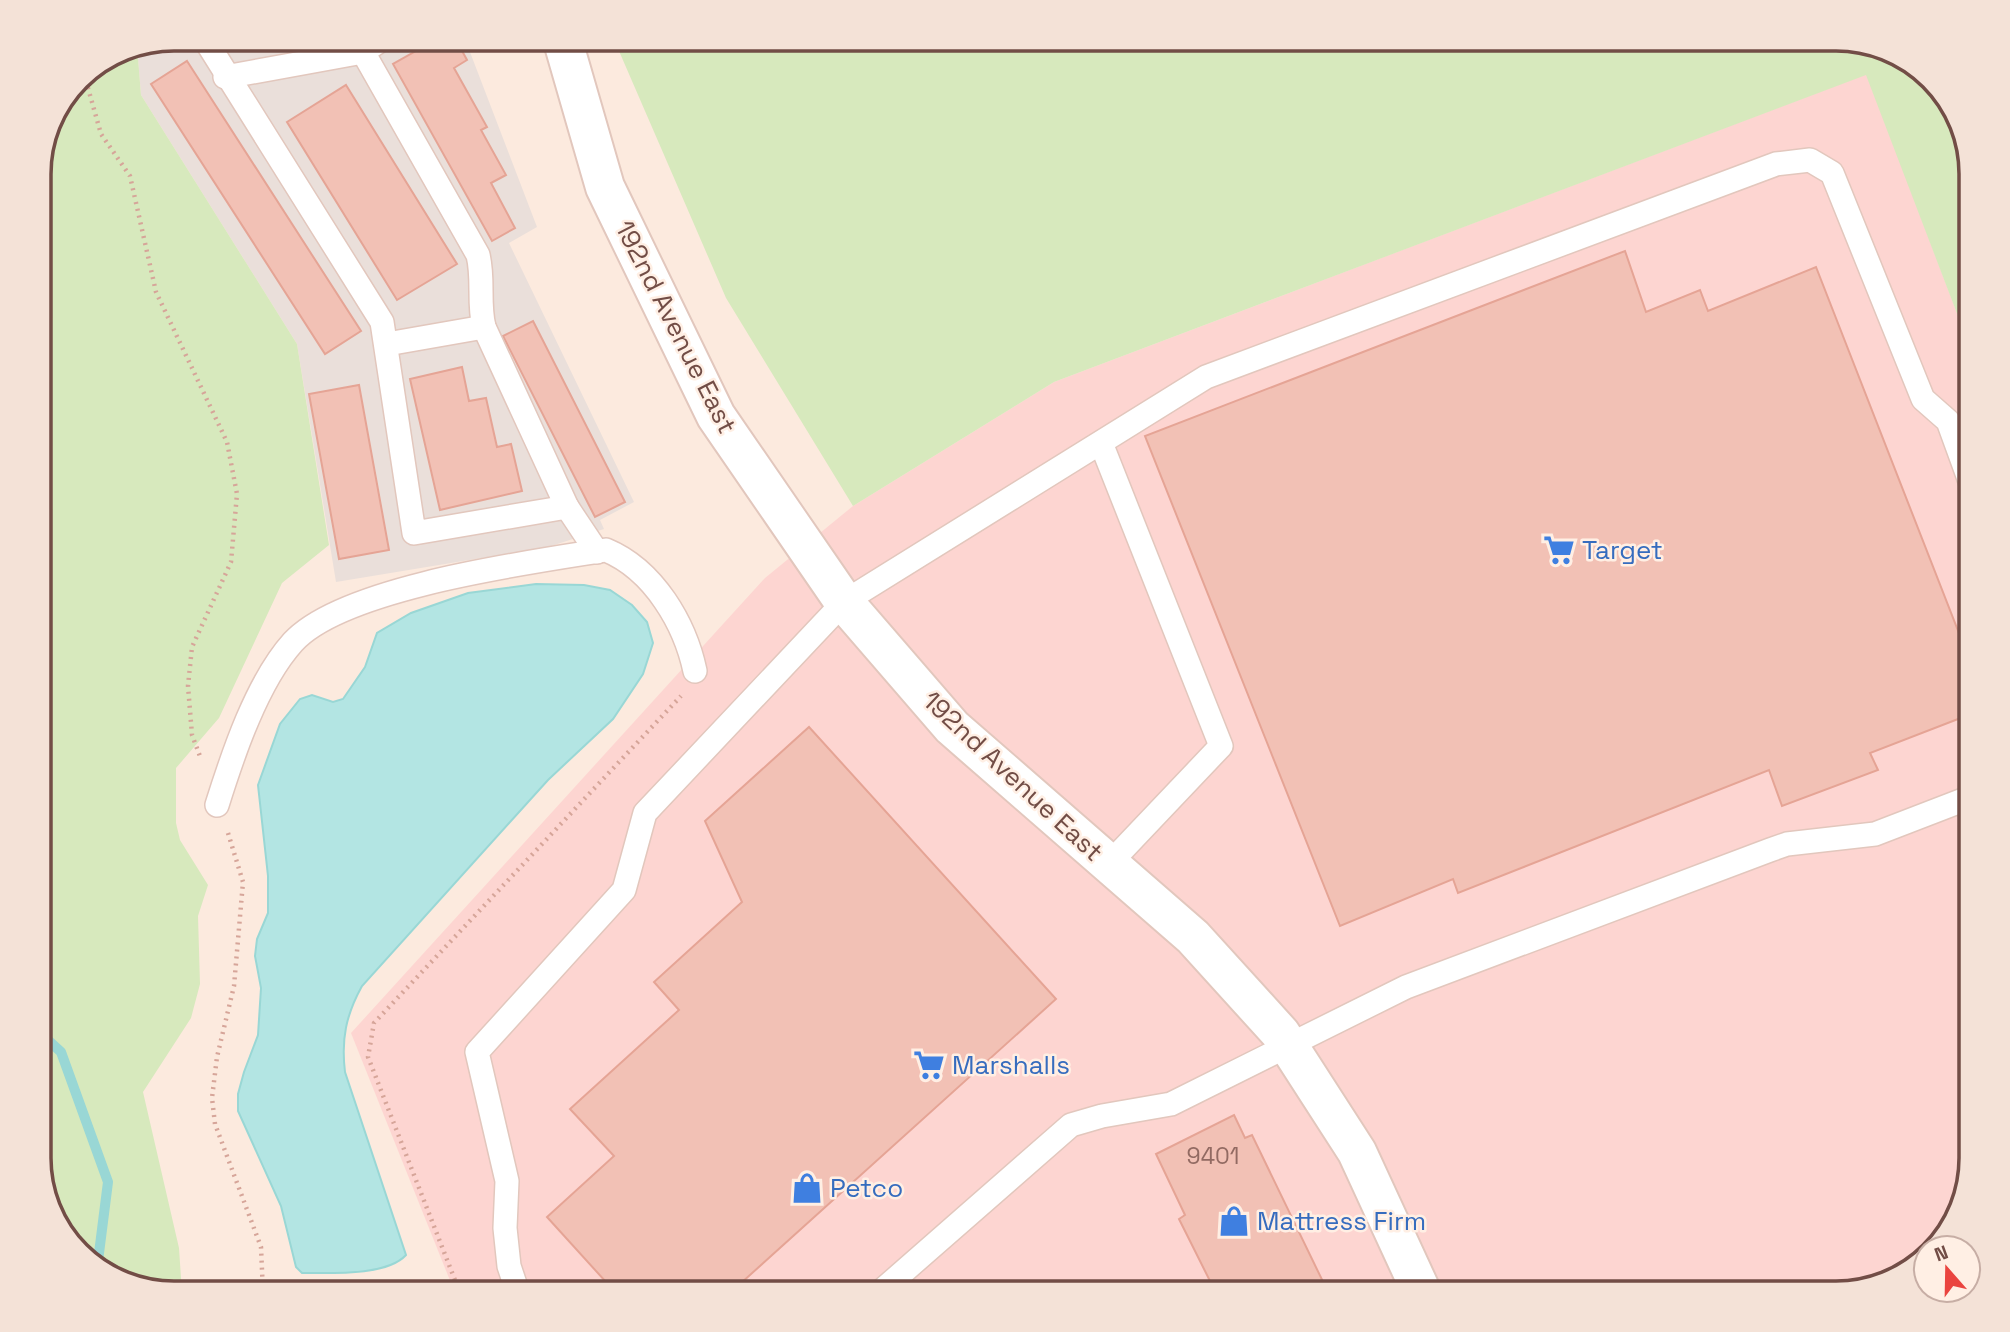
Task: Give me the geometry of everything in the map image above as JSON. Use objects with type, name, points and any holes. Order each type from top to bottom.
[{"type":"street","name":"192nd Avenue East","points":[[566,51],[605,187],[716,416],[844,602],[952,727],[1193,937],[1289,1046],[1357,1152],[1416,1281]]},
{"type":"lane","points":[[211,51],[382,322],[414,533],[567,507]]},
{"type":"lane","points":[[225,77],[363,52],[478,255],[482,273],[480,310],[484,327],[567,507],[597,552]]},
{"type":"lane","points":[[514,1281],[509,1266],[505,1228],[507,1181],[477,1052],[624,890],[645,813],[844,602],[1206,377],[1776,164],[1810,160],[1832,173],[1923,399],[1948,421],[1959,450]]},
{"type":"lane","points":[[387,344],[484,327]]},
{"type":"lane","points":[[1101,443],[1221,746],[1108,865]]},
{"type":"lane","points":[[217,805],[232,762],[276,663],[295,640],[318,623],[375,598],[443,579],[606,550],[619,555],[671,609],[690,646],[695,671]]},
{"type":"lane","points":[[892,1281],[1071,1125],[1102,1116],[1171,1104],[1406,987],[1770,850],[1787,844],[1875,834],[1959,802]]},
{"type":"path","points":[[88,86],[101,134],[130,176],[156,292],[227,442],[236,494],[231,562],[191,646],[188,686],[191,735],[240,865],[243,882],[234,986],[212,1098],[215,1125],[261,1247],[262,1281]]},
{"type":"path","points":[[455,1281],[368,1058],[374,1023],[690,686],[695,671]]},
{"type":"shaded area","points":[[470,51],[537,227],[509,243],[634,502],[600,520],[604,529],[548,547],[336,582],[297,344],[141,95],[138,56],[150,53]]},
{"type":"shaded area","points":[[1867,74],[1959,318],[1959,1158],[1955,1190],[1939,1227],[1933,1234],[1912,1234],[1912,1255],[1891,1269],[1868,1277],[1836,1281],[450,1281],[351,1033],[765,578],[853,506],[1054,382]]},
{"type":"green space","points":[[619,51],[1852,52],[1891,63],[1905,71],[1929,93],[1939,105],[1950,127],[1958,158],[1959,319],[1866,75],[1054,382],[853,506],[726,298]]},
{"type":"green space","points":[[138,56],[141,95],[297,344],[329,545],[282,583],[219,718],[176,768],[176,823],[180,840],[208,885],[198,916],[200,984],[191,1018],[143,1092],[179,1248],[181,1281],[134,1275],[105,1261],[87,1245],[67,1220],[55,1190],[51,1166],[51,166],[60,127],[76,99],[105,71]]},
{"type":"water","points":[[536,584],[584,585],[610,590],[632,605],[647,622],[653,643],[643,674],[613,719],[548,780],[362,986],[346,1028],[345,1072],[406,1255],[386,1267],[372,1270],[302,1273],[296,1267],[281,1206],[238,1111],[238,1094],[258,1035],[261,988],[255,956],[257,939],[268,913],[268,876],[258,785],[280,724],[300,699],[312,695],[333,702],[343,699],[365,667],[377,633],[411,613],[468,593]]},
{"type":"building","points":[[416,51],[462,51],[467,60],[454,68],[487,127],[481,130],[506,175],[491,183],[515,228],[492,241],[393,64]]},
{"type":"building","points":[[187,61],[361,331],[325,354],[151,84]]},
{"type":"building","points":[[346,85],[457,264],[397,300],[287,122]]},
{"type":"building","name":"Target","points":[[1625,251],[1646,312],[1700,290],[1708,311],[1816,267],[1959,633],[1959,719],[1870,753],[1878,770],[1782,806],[1769,770],[1458,893],[1453,879],[1340,926],[1145,436]]},
{"type":"building","points":[[533,321],[625,502],[595,517],[503,336]]},
{"type":"building","points":[[462,367],[469,401],[486,398],[497,447],[511,444],[522,491],[440,510],[410,379]]},
{"type":"building","points":[[359,385],[389,550],[339,559],[309,394]]},
{"type":"building","points":[[809,727],[1056,999],[743,1281],[605,1281],[547,1217],[614,1156],[570,1109],[679,1010],[654,982],[742,902],[705,821]]},
{"type":"building","points":[[1234,1115],[1245,1138],[1252,1135],[1323,1281],[1210,1281],[1179,1219],[1185,1215],[1156,1154]]},
{"type":"waterway","points":[[51,1043],[61,1052],[108,1182],[99,1256]]},
{"type":"place","name":"Target","points":[[1559,550]]},
{"type":"place","name":"Marshalls","points":[[929,1065]]},
{"type":"place","name":"Petco","points":[[807,1188]]},
{"type":"place","name":"Mattress Firm","points":[[1234,1221]]}]
